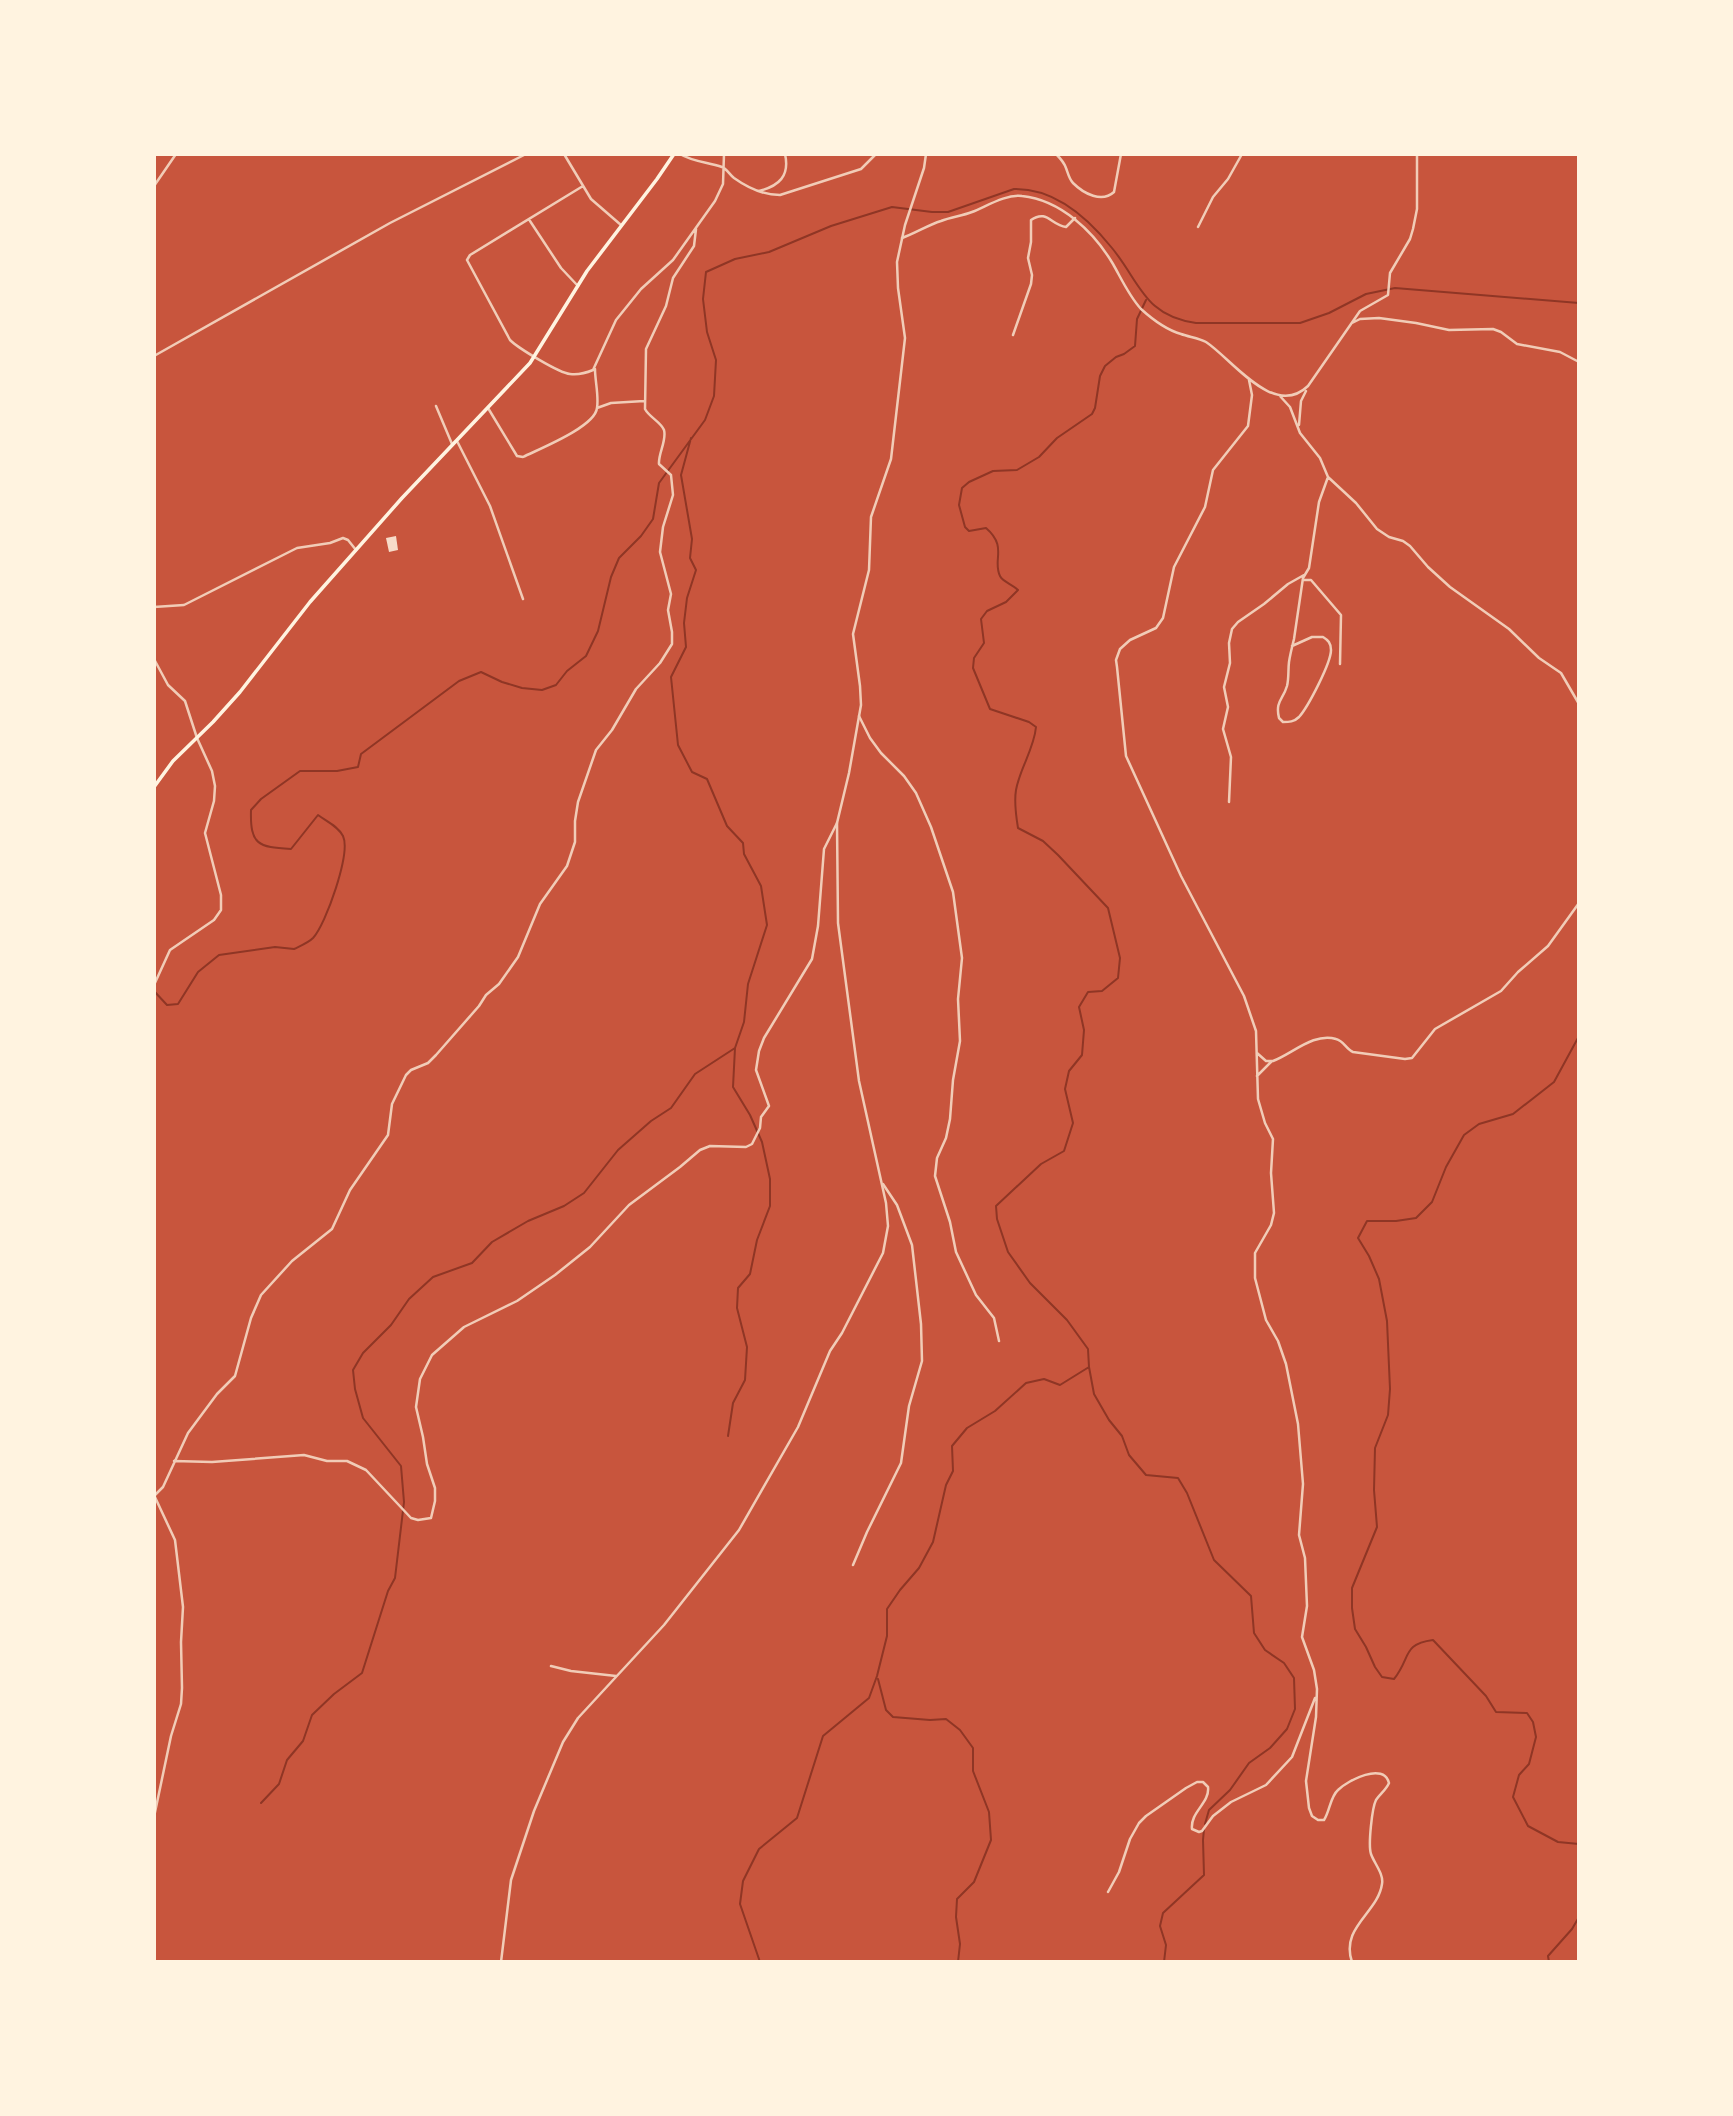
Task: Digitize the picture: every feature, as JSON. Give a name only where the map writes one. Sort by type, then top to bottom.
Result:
[{"type":"main road","points":[[154,787],[173,761],[240,692],[303,611],[356,550],[452,444],[522,373],[578,285],[674,154]]},
{"type":"street","points":[[154,186],[176,154]]},
{"type":"street","points":[[154,356],[390,223],[526,154]]},
{"type":"street","points":[[564,154],[597,205],[621,225]]},
{"type":"street","points":[[680,154],[725,168],[732,177],[763,194],[780,195],[861,170],[876,154]]},
{"type":"street","points":[[488,408],[517,456],[523,457],[593,417],[597,408],[595,368],[620,315],[641,289],[673,260],[720,193],[725,168],[724,154]]},
{"type":"street","points":[[759,191],[774,187],[785,174],[788,168],[785,154]]},
{"type":"street","points":[[174,1461],[212,1462],[304,1455],[327,1461],[348,1461],[366,1470],[411,1518],[431,1518],[435,1494],[416,1406],[420,1379],[432,1355],[464,1327],[517,1301],[555,1275],[590,1247],[629,1205],[700,1150],[710,1146],[746,1147],[755,1141],[761,1117],[769,1106],[756,1074],[759,1051],[764,1038],[812,959],[818,926],[824,849],[837,823],[859,716],[860,686],[853,634],[869,570],[871,517],[888,473],[905,338],[896,269],[905,225],[926,154]]},
{"type":"street","points":[[1056,154],[1073,183],[1100,197],[1114,192],[1121,154]]},
{"type":"street","points":[[1198,227],[1213,197],[1232,174],[1242,154]]},
{"type":"street","points":[[1298,428],[1301,401],[1308,386],[1360,312],[1388,295],[1389,277],[1395,262],[1413,233],[1417,154]]},
{"type":"street","points":[[583,186],[470,255],[467,260],[510,340],[521,349],[568,373],[586,373],[595,368]]},
{"type":"street","points":[[902,238],[941,220],[964,215],[1013,196],[1025,196],[1040,201],[1074,218],[1096,240],[1141,308],[1170,329],[1207,342],[1263,389],[1279,394],[1297,393],[1308,386]]},
{"type":"street","points":[[1013,335],[1031,284],[1028,258],[1031,220],[1043,215],[1063,227],[1069,225],[1074,218]]},
{"type":"street","points":[[530,220],[561,268],[578,285]]},
{"type":"street","points":[[154,1817],[183,1688],[182,1595],[176,1544],[154,1496],[163,1487],[182,1443],[197,1420],[217,1394],[235,1377],[251,1318],[261,1295],[292,1261],[334,1226],[351,1190],[388,1135],[392,1104],[406,1075],[428,1063],[436,1055],[499,984],[518,957],[540,904],[567,866],[575,842],[579,802],[596,750],[612,730],[636,689],[660,663],[672,644],[668,610],[671,594],[660,552],[663,527],[673,498],[671,475],[659,464],[663,428],[647,414],[644,401],[646,349],[667,306],[673,278],[694,246],[696,229]]},
{"type":"street","points":[[1352,323],[1379,318],[1445,330],[1493,329],[1517,344],[1560,352],[1579,362]]},
{"type":"street","points":[[1250,380],[1252,395],[1249,422],[1213,470],[1205,507],[1173,571],[1163,618],[1156,628],[1130,640],[1120,649],[1116,660],[1126,756],[1181,876],[1244,996],[1256,1031],[1259,1105],[1273,1139],[1271,1173],[1274,1213],[1271,1225],[1255,1253],[1255,1278],[1266,1320],[1286,1364],[1296,1416],[1303,1485],[1299,1535],[1305,1558],[1307,1605],[1302,1637],[1314,1670],[1316,1695],[1316,1717],[1306,1781],[1312,1816],[1324,1820],[1336,1791],[1357,1779],[1371,1773],[1383,1774],[1388,1779],[1388,1787],[1373,1806],[1369,1840],[1371,1855],[1381,1875],[1382,1884],[1353,1936],[1350,1946],[1353,1962]]},
{"type":"street","points":[[1279,394],[1290,407],[1298,428],[1320,458],[1328,477],[1356,503],[1380,531],[1410,546],[1427,567],[1450,587],[1509,629],[1539,658],[1561,673],[1579,704]]},
{"type":"street","points":[[597,408],[611,403],[644,401]]},
{"type":"street","points":[[436,406],[452,444]]},
{"type":"street","points":[[457,439],[490,506],[523,599]]},
{"type":"street","points":[[1229,802],[1231,757],[1223,729],[1228,707],[1224,687],[1230,663],[1230,635],[1238,622],[1309,569],[1318,502],[1328,477]]},
{"type":"street","points":[[154,607],[184,605],[301,546],[326,544],[343,538],[356,550]]},
{"type":"street","points":[[1292,646],[1311,637],[1323,636],[1330,644],[1331,653],[1319,683],[1298,718],[1283,722],[1279,718],[1277,705],[1286,689],[1292,646],[1304,575]]},
{"type":"street","points":[[1303,580],[1311,580],[1341,615],[1340,664]]},
{"type":"street","points":[[154,659],[168,685],[185,701],[214,777],[214,801],[205,833],[221,890],[221,910],[214,920],[170,950],[154,985]]},
{"type":"street","points":[[859,716],[881,753],[904,776],[916,793],[941,854],[957,908],[962,958],[958,999],[960,1041],[950,1119],[946,1138],[937,1158],[935,1176],[950,1222],[956,1252],[976,1295],[994,1318],[999,1341]]},
{"type":"street","points":[[501,1962],[509,1887],[534,1811],[570,1730],[664,1625],[739,1530],[798,1427],[830,1351],[883,1253],[887,1226],[883,1184],[859,1081],[838,923],[837,823]]},
{"type":"street","points":[[1257,1076],[1273,1061],[1314,1040],[1329,1038],[1342,1042],[1350,1052],[1412,1058],[1435,1029],[1501,991],[1548,946],[1579,903]]},
{"type":"street","points":[[1256,1051],[1266,1061],[1273,1061]]},
{"type":"street","points":[[853,1565],[901,1463],[909,1406],[922,1361],[921,1324],[912,1245],[897,1205],[883,1184]]},
{"type":"street","points":[[551,1666],[616,1676]]},
{"type":"street","points":[[1108,1892],[1119,1872],[1124,1851],[1134,1829],[1146,1816],[1181,1792],[1197,1782],[1203,1782],[1208,1787],[1208,1796],[1191,1823],[1193,1830],[1199,1832],[1231,1802],[1269,1783],[1295,1752],[1316,1695]]},
{"type":"building","points":[[396,536],[398,550],[389,552],[386,538]]},
{"type":"waterway","points":[[154,991],[167,1005],[178,1004],[198,972],[219,955],[275,947],[294,949],[311,940],[318,930],[330,904],[344,857],[343,836],[318,815],[291,849],[264,845],[255,837],[251,822],[251,810],[261,799],[300,771],[337,771],[358,767],[361,754],[459,681],[481,672],[522,688],[542,690],[556,685],[567,671],[586,656],[598,631],[611,577],[619,558],[641,536],[653,519],[659,483],[705,420],[714,396],[716,360],[707,332],[703,299],[706,272],[735,259],[769,252],[831,226],[892,207],[948,212],[1014,189],[1043,194],[1069,207],[1103,237],[1154,305],[1165,313],[1196,323],[1300,323],[1329,313],[1366,294],[1395,288],[1579,303]]},
{"type":"waterway","points":[[1146,300],[1137,319],[1135,346],[1105,366],[1100,376],[1092,414],[1057,438],[1039,457],[1017,470],[993,471],[969,482],[962,488],[959,505],[965,527],[969,531],[986,528],[993,535],[998,547],[1000,576],[1018,590],[1006,602],[987,611],[981,619],[984,643],[974,658],[973,668],[990,709],[1029,722],[1036,727],[1016,790],[1018,828],[1043,841],[1108,908],[1120,958],[1118,978],[1102,991],[1088,992],[1079,1007],[1084,1030],[1082,1055],[1069,1071],[1065,1089],[1073,1123],[1064,1151],[1041,1164],[996,1206],[997,1219],[1008,1252],[1030,1283],[1067,1320],[1088,1349],[1094,1394],[1122,1436],[1129,1455],[1146,1475],[1178,1478],[1187,1493],[1214,1560],[1251,1596],[1254,1633],[1265,1650],[1284,1663],[1294,1678],[1295,1709],[1287,1729],[1270,1748],[1249,1763],[1230,1790],[1209,1810],[1205,1824]]},
{"type":"waterway","points":[[261,1803],[279,1784],[287,1760],[303,1741],[312,1715],[362,1673],[388,1591],[395,1578],[404,1502],[401,1466],[363,1418],[353,1370],[363,1353],[391,1325],[409,1299],[433,1277],[472,1263],[492,1242],[584,1193],[618,1150],[651,1121],[671,1108],[695,1074],[735,1048],[744,1022],[748,984],[767,925],[761,886],[744,854],[743,843],[727,826],[707,779],[692,772],[678,745],[671,677],[686,647],[684,623],[687,598],[696,570],[690,558],[692,539],[681,475],[691,438]]},
{"type":"waterway","points":[[1579,1036],[1554,1082],[1513,1114],[1479,1124],[1464,1135],[1446,1167],[1432,1202],[1416,1218],[1367,1221],[1358,1238],[1379,1279],[1387,1321],[1390,1389],[1388,1415],[1375,1448],[1377,1527],[1352,1588],[1355,1629],[1382,1677],[1394,1679],[1408,1653],[1416,1645],[1433,1640],[1486,1696],[1496,1712],[1527,1713],[1533,1722],[1536,1737],[1529,1764],[1519,1775],[1513,1797],[1528,1826],[1558,1842],[1579,1844]]},
{"type":"waterway","points":[[728,1436],[733,1403],[745,1380],[747,1347],[737,1308],[738,1288],[750,1274],[757,1240],[770,1206],[770,1179],[762,1142],[733,1087],[735,1048]]},
{"type":"waterway","points":[[760,1962],[740,1904],[743,1881],[759,1849],[797,1818],[823,1736],[869,1698],[887,1636],[887,1609],[919,1568],[933,1542],[946,1485],[953,1471],[952,1446],[967,1428],[995,1411],[1026,1383],[1044,1379],[1060,1385],[1089,1367]]},
{"type":"waterway","points":[[878,1679],[886,1710],[893,1717],[946,1719],[960,1730],[973,1748],[973,1771],[989,1812],[991,1840],[974,1882],[957,1899],[956,1917],[960,1944],[958,1962]]},
{"type":"waterway","points":[[1164,1962],[1166,1945],[1160,1926],[1163,1913],[1204,1875],[1204,1829]]},
{"type":"waterway","points":[[1549,1962],[1548,1956],[1579,1917]]}]
